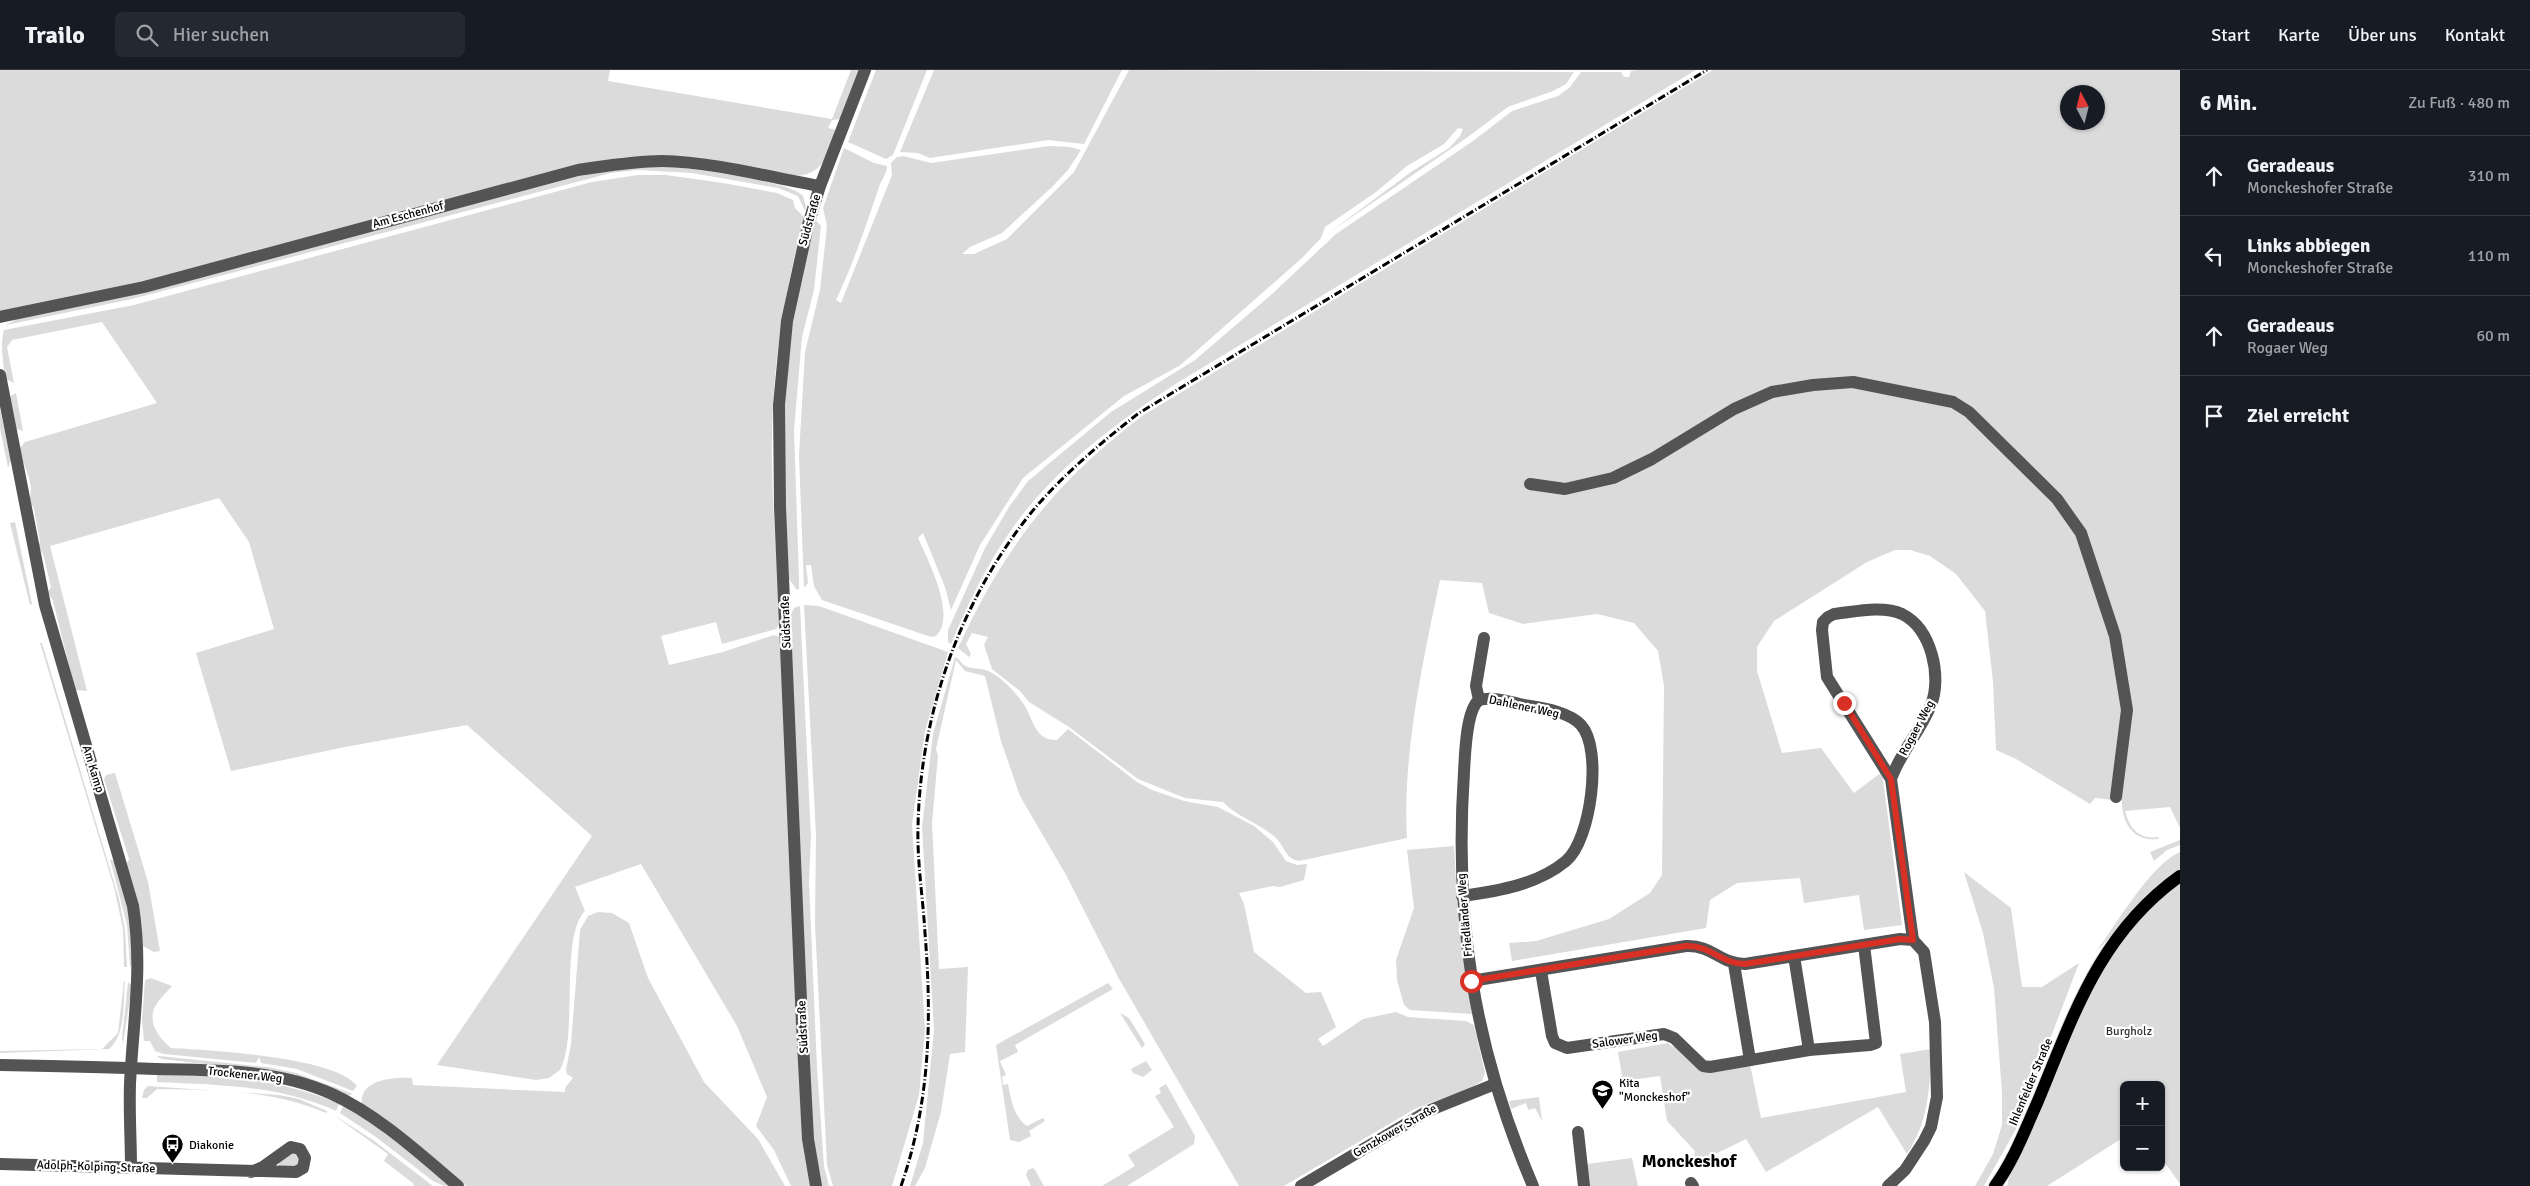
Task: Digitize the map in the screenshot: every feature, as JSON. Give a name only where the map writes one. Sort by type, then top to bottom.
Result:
[{"type":"main road","name":"Ihlenfelder Straße","points":[[1995,1186],[2007,1168],[2025,1131],[2086,985],[2106,952],[2129,922],[2151,899],[2180,876]]},
{"type":"street","name":"Südstraße","points":[[816,1186],[808,1139],[779,453],[780,395],[787,321],[799,258],[820,186],[866,70]]},
{"type":"street","name":"Am Eschenhof","points":[[0,317],[144,286],[578,170],[663,161],[695,164],[820,186]]},
{"type":"street","name":"Am Kamp","points":[[0,375],[47,612],[133,906],[139,968],[129,1122],[131,1168]]},
{"type":"street","points":[[1530,484],[1565,489],[1613,478],[1652,459],[1734,409],[1772,392],[1813,385],[1853,382],[1954,402],[1969,412],[2057,499],[2081,533],[2115,636],[2127,710],[2116,797]]},
{"type":"street","name":"Rogaer Weg","points":[[1875,610],[1902,614],[1918,630],[1933,656],[1936,679],[1931,705],[1895,766],[1891,779],[1827,677],[1822,630],[1823,622],[1834,614],[1875,610]]},
{"type":"street","name":"Friedländer Weg","points":[[1484,638],[1476,686],[1479,700],[1471,709],[1464,762],[1460,832],[1462,896],[1471,981],[1494,1084],[1514,1143],[1533,1186]]},
{"type":"street","name":"Dahlener Weg","points":[[1462,896],[1498,890],[1535,880],[1568,860],[1576,849],[1587,824],[1592,785],[1588,738],[1579,723],[1546,710],[1490,698],[1479,700]]},
{"type":"street","points":[[1888,1186],[1904,1170],[1924,1141],[1931,1126],[1937,1096],[1935,1022],[1924,952],[1913,940],[1891,779]]},
{"type":"street","points":[[1471,981],[1698,945],[1734,964],[1900,939],[1913,940]]},
{"type":"street","name":"Salower Weg","points":[[1541,971],[1552,1036],[1561,1047],[1567,1048],[1664,1034],[1674,1038],[1706,1067],[1809,1050],[1876,1043],[1864,945]]},
{"type":"street","points":[[1794,956],[1809,1050]]},
{"type":"street","points":[[1734,964],[1750,1060]]},
{"type":"street","name":"Trockener Weg","points":[[0,1065],[132,1068],[271,1076],[318,1088],[346,1101],[384,1127],[458,1186]]},
{"type":"street","name":"Genzkower Straße","points":[[1301,1186],[1428,1111],[1494,1084]]},
{"type":"street","points":[[1578,1132],[1584,1186]]},
{"type":"street","name":"Adolph-Kolping-Straße","points":[[0,1164],[251,1172]]},
{"type":"green space","points":[[0,70],[610,70],[608,81],[832,119],[851,70],[860,70],[840,119],[832,120],[828,128],[836,130],[824,161],[819,167],[806,174],[796,176],[663,156],[624,157],[577,165],[143,282],[0,312]]},
{"type":"green space","points":[[876,70],[927,70],[893,155],[886,159],[848,142]]},
{"type":"green space","points":[[934,70],[1122,70],[1084,144],[1048,140],[930,158],[918,153],[900,152]]},
{"type":"green space","points":[[1129,70],[1574,72],[1566,84],[1553,91],[1508,107],[1330,232],[1411,172],[1449,148],[1460,136],[1463,129],[1458,128],[1444,144],[1407,166],[1376,192],[1325,227],[1321,238],[1303,257],[1179,366],[1124,396],[1023,478],[980,545],[951,610],[945,587],[923,533],[918,538],[934,573],[942,602],[942,627],[936,636],[931,637],[822,600],[814,586],[811,565],[806,565],[808,583],[804,588],[799,455],[805,352],[820,290],[827,226],[823,208],[844,148],[874,163],[887,166],[854,259],[836,300],[841,303],[892,175],[891,163],[897,157],[903,156],[931,163],[1049,146],[1070,147],[1081,150],[1068,170],[1052,187],[1002,233],[970,247],[962,254],[974,254],[1007,239],[1074,172]]},
{"type":"green space","points":[[1696,70],[1182,380],[1102,436],[1049,485],[1019,519],[986,570],[951,644],[948,642],[948,630],[985,548],[1009,507],[1028,481],[1111,412],[1195,360],[1272,294],[1336,234],[1473,141],[1512,111],[1558,96],[1570,87],[1581,72],[1621,72],[1624,77],[1629,77],[1631,71]]},
{"type":"green space","points":[[1713,70],[2180,70],[2180,828],[2170,807],[2125,811],[2136,832],[2146,837],[2159,837],[2158,839],[2142,838],[2131,830],[2127,824],[2122,801],[2095,798],[2090,804],[2016,759],[1996,750],[1993,682],[1985,611],[1956,574],[1930,556],[1910,550],[1895,550],[1867,562],[1774,621],[1757,647],[1757,671],[1782,753],[1821,748],[1854,793],[1882,772],[1902,925],[1864,930],[1859,895],[1804,903],[1800,878],[1737,883],[1710,900],[1706,928],[1512,961],[1509,943],[1536,941],[1609,919],[1650,893],[1662,875],[1664,686],[1658,651],[1634,623],[1597,614],[1523,624],[1489,613],[1482,583],[1440,580],[1415,708],[1408,774],[1407,838],[1299,861],[1294,860],[1275,837],[1235,812],[1223,802],[1185,798],[1138,779],[1069,727],[1029,702],[1020,691],[992,669],[984,645],[988,637],[972,633],[966,644],[971,654],[969,657],[958,648],[994,579],[1013,548],[1057,492],[1111,441],[1142,416]]},
{"type":"green space","points":[[666,166],[738,176],[779,185],[794,190],[803,196],[806,207],[805,211],[798,196],[778,188],[692,173],[638,170],[611,173],[132,299],[6,325],[19,318],[294,252],[594,172],[618,168]]},
{"type":"green space","points":[[638,175],[666,175],[777,193],[793,200],[795,208],[804,217],[784,311],[773,407],[773,488],[780,623],[776,629],[722,644],[716,622],[661,636],[669,665],[723,652],[774,635],[780,637],[803,1138],[810,1186],[791,1186],[774,1150],[756,1126],[767,1097],[737,1026],[641,864],[575,887],[585,911],[577,924],[573,942],[568,1034],[560,1070],[549,1078],[536,1080],[437,1065],[592,836],[467,725],[345,747],[231,771],[196,653],[274,629],[249,542],[219,498],[50,546],[87,691],[75,690],[53,601],[48,592],[51,587],[43,554],[38,546],[40,542],[34,509],[29,500],[31,494],[30,481],[19,449],[25,442],[157,403],[102,322],[12,340],[7,347],[14,383],[6,379],[2,348],[4,330],[134,305],[592,182]]},
{"type":"green space","points":[[815,219],[821,226],[814,290],[802,337],[794,430],[799,578],[799,589],[797,590],[789,579],[785,506],[785,406],[792,322]]},
{"type":"green space","points":[[16,393],[23,431],[15,428],[9,397]]},
{"type":"green space","points":[[0,409],[11,460],[8,468],[0,428]]},
{"type":"green space","points":[[15,522],[32,604],[30,605],[10,523]]},
{"type":"green space","points":[[804,605],[819,606],[948,652],[925,731],[912,825],[925,1029],[919,1095],[892,1186],[833,1186],[827,1165],[815,924],[816,835]]},
{"type":"green space","points":[[800,606],[811,837],[809,881],[817,1068],[824,1166],[829,1186],[821,1186],[812,1139],[790,616],[794,608]]},
{"type":"green space","points":[[40,643],[42,643],[119,899],[125,930],[127,967],[124,967],[123,929],[114,887]]},
{"type":"green space","points":[[955,657],[966,666],[986,670],[1002,680],[1023,703],[1035,727],[1043,737],[1057,740],[1068,729],[1137,782],[1152,790],[1184,801],[1218,807],[1254,826],[1273,842],[1286,861],[1297,865],[1307,864],[1304,880],[1280,887],[1273,886],[1239,893],[1244,904],[1254,952],[1306,993],[1321,992],[1336,1027],[1318,1039],[1323,1046],[1363,1019],[1396,1012],[1408,1017],[1466,1021],[1474,1025],[1485,1073],[1482,1081],[1466,1090],[1413,1110],[1284,1186],[1239,1186],[1118,977],[1066,875],[1020,796],[1001,741],[985,676],[965,671],[956,660],[936,749],[938,756],[932,823],[939,969],[968,967],[965,1052],[950,1054],[941,1112],[925,1168],[915,1186],[910,1186],[923,1143],[934,1030],[922,827],[933,734]]},
{"type":"green space","points":[[115,773],[148,882],[160,951],[154,952],[143,946],[138,905],[126,865],[129,859],[104,779],[106,775]]},
{"type":"green space","points":[[2180,840],[2180,845],[2167,850],[2154,861],[2150,852]]},
{"type":"green space","points":[[1454,846],[1458,916],[1472,1014],[1410,1010],[1404,1005],[1397,980],[1396,960],[1414,908],[1407,850]]},
{"type":"green space","points":[[2180,852],[2180,869],[2148,896],[2096,952],[2146,882],[2157,869]]},
{"type":"green space","points":[[110,859],[116,862],[128,906],[134,962],[130,967],[127,925]]},
{"type":"green space","points":[[1964,872],[2011,908],[2022,987],[2042,987],[2079,963],[2016,1129],[1984,1186],[1975,1186],[1993,1154],[2002,1125],[2002,1093],[1994,988],[1983,933]]},
{"type":"green space","name":"Burgholz","points":[[2180,882],[2180,1184],[2165,1163],[2165,1081],[2120,1081],[2120,1140],[2047,1186],[2007,1186],[2010,1173],[2092,987],[2111,953],[2154,902]]},
{"type":"green space","points":[[598,912],[612,913],[629,923],[648,978],[704,1082],[758,1139],[785,1186],[466,1186],[362,1105],[362,1096],[372,1085],[379,1081],[396,1078],[412,1078],[413,1085],[565,1092],[565,1088],[573,1078],[567,1074],[566,1070],[571,1044],[580,930],[588,916]]},
{"type":"green space","points":[[151,978],[172,986],[157,1003],[153,1015],[154,1026],[163,1041],[171,1048],[241,1053],[299,1062],[325,1068],[345,1076],[357,1086],[353,1091],[297,1069],[261,1063],[259,1057],[256,1063],[164,1054],[155,1051],[150,1041],[144,1041],[142,1020],[145,980]]},
{"type":"green space","points":[[124,981],[124,1008],[121,1027],[114,1043],[109,1049],[0,1053],[0,1051],[102,1049],[118,1033]]},
{"type":"green space","points":[[128,982],[132,986],[123,1044],[122,1038]]},
{"type":"green space","points":[[1108,983],[1113,989],[1015,1045],[1018,1052],[1000,1061],[1006,1075],[1002,1077],[1003,1085],[1008,1084],[1010,1096],[1019,1118],[1027,1126],[1043,1118],[1045,1121],[1029,1131],[1031,1136],[1019,1142],[1010,1140],[996,1045]]},
{"type":"green space","points":[[1120,1013],[1129,1018],[1145,1044],[1142,1048]]},
{"type":"green space","points":[[1668,1043],[1673,1047],[1676,1044],[1701,1068],[1750,1064],[1761,1118],[1906,1092],[1900,1054],[1931,1049],[1929,1090],[1920,1129],[1907,1154],[1878,1107],[1766,1172],[1746,1139],[1693,1165],[1695,1151],[1667,1121],[1660,1076],[1623,1081],[1618,1052]]},
{"type":"green space","points":[[157,1057],[267,1067],[296,1073],[353,1094],[347,1096],[230,1067],[162,1059]]},
{"type":"green space","points":[[1146,1061],[1152,1070],[1143,1077],[1133,1073],[1131,1069]]},
{"type":"green space","points":[[157,1075],[252,1080],[318,1095],[339,1104],[336,1111],[314,1102],[270,1091],[157,1082]]},
{"type":"green space","points":[[1166,1084],[1195,1136],[1194,1144],[1127,1186],[1102,1186],[1135,1166],[1128,1155],[1174,1127],[1155,1096],[1161,1093],[1159,1088]]},
{"type":"green space","points":[[148,1086],[218,1091],[157,1089],[147,1098],[142,1098],[144,1090]]},
{"type":"green space","points":[[227,1091],[279,1095],[299,1099],[327,1111],[326,1113],[286,1100]]},
{"type":"green space","points":[[1539,1097],[1542,1121],[1535,1108],[1528,1110],[1526,1103],[1511,1109],[1509,1101]]},
{"type":"green space","points":[[343,1106],[382,1130],[451,1186],[444,1186],[433,1181],[376,1137],[340,1113]]},
{"type":"green space","points":[[332,1114],[373,1140],[433,1186],[413,1186],[414,1184],[384,1161],[388,1154]]},
{"type":"green space","points":[[294,1152],[300,1161],[296,1167],[279,1166],[279,1162]]},
{"type":"green space","points":[[1632,1158],[1638,1186],[1588,1186],[1587,1164]]},
{"type":"green space","points":[[1033,1168],[1044,1186],[1031,1186],[1026,1175],[1028,1170]]},
{"type":"railway","points":[[901,1186],[918,1124],[923,1092],[928,1029],[927,965],[918,840],[921,784],[927,741],[950,657],[966,617],[986,579],[1009,542],[1035,508],[1059,482],[1098,446],[1139,413],[1707,70]]},
{"type":"place","name":"Kita \"Monckeshof\"","points":[[1603,1109]]},
{"type":"place","name":"Diakonie","points":[[173,1164]]},
{"type":"district","name":"Monckeshof","points":[[1689,1161]]},
{"type":"route","points":[[1471,981],[1686,946],[1698,945],[1728,962],[1745,964],[1900,939],[1913,940],[1891,779],[1844,703]]}]
